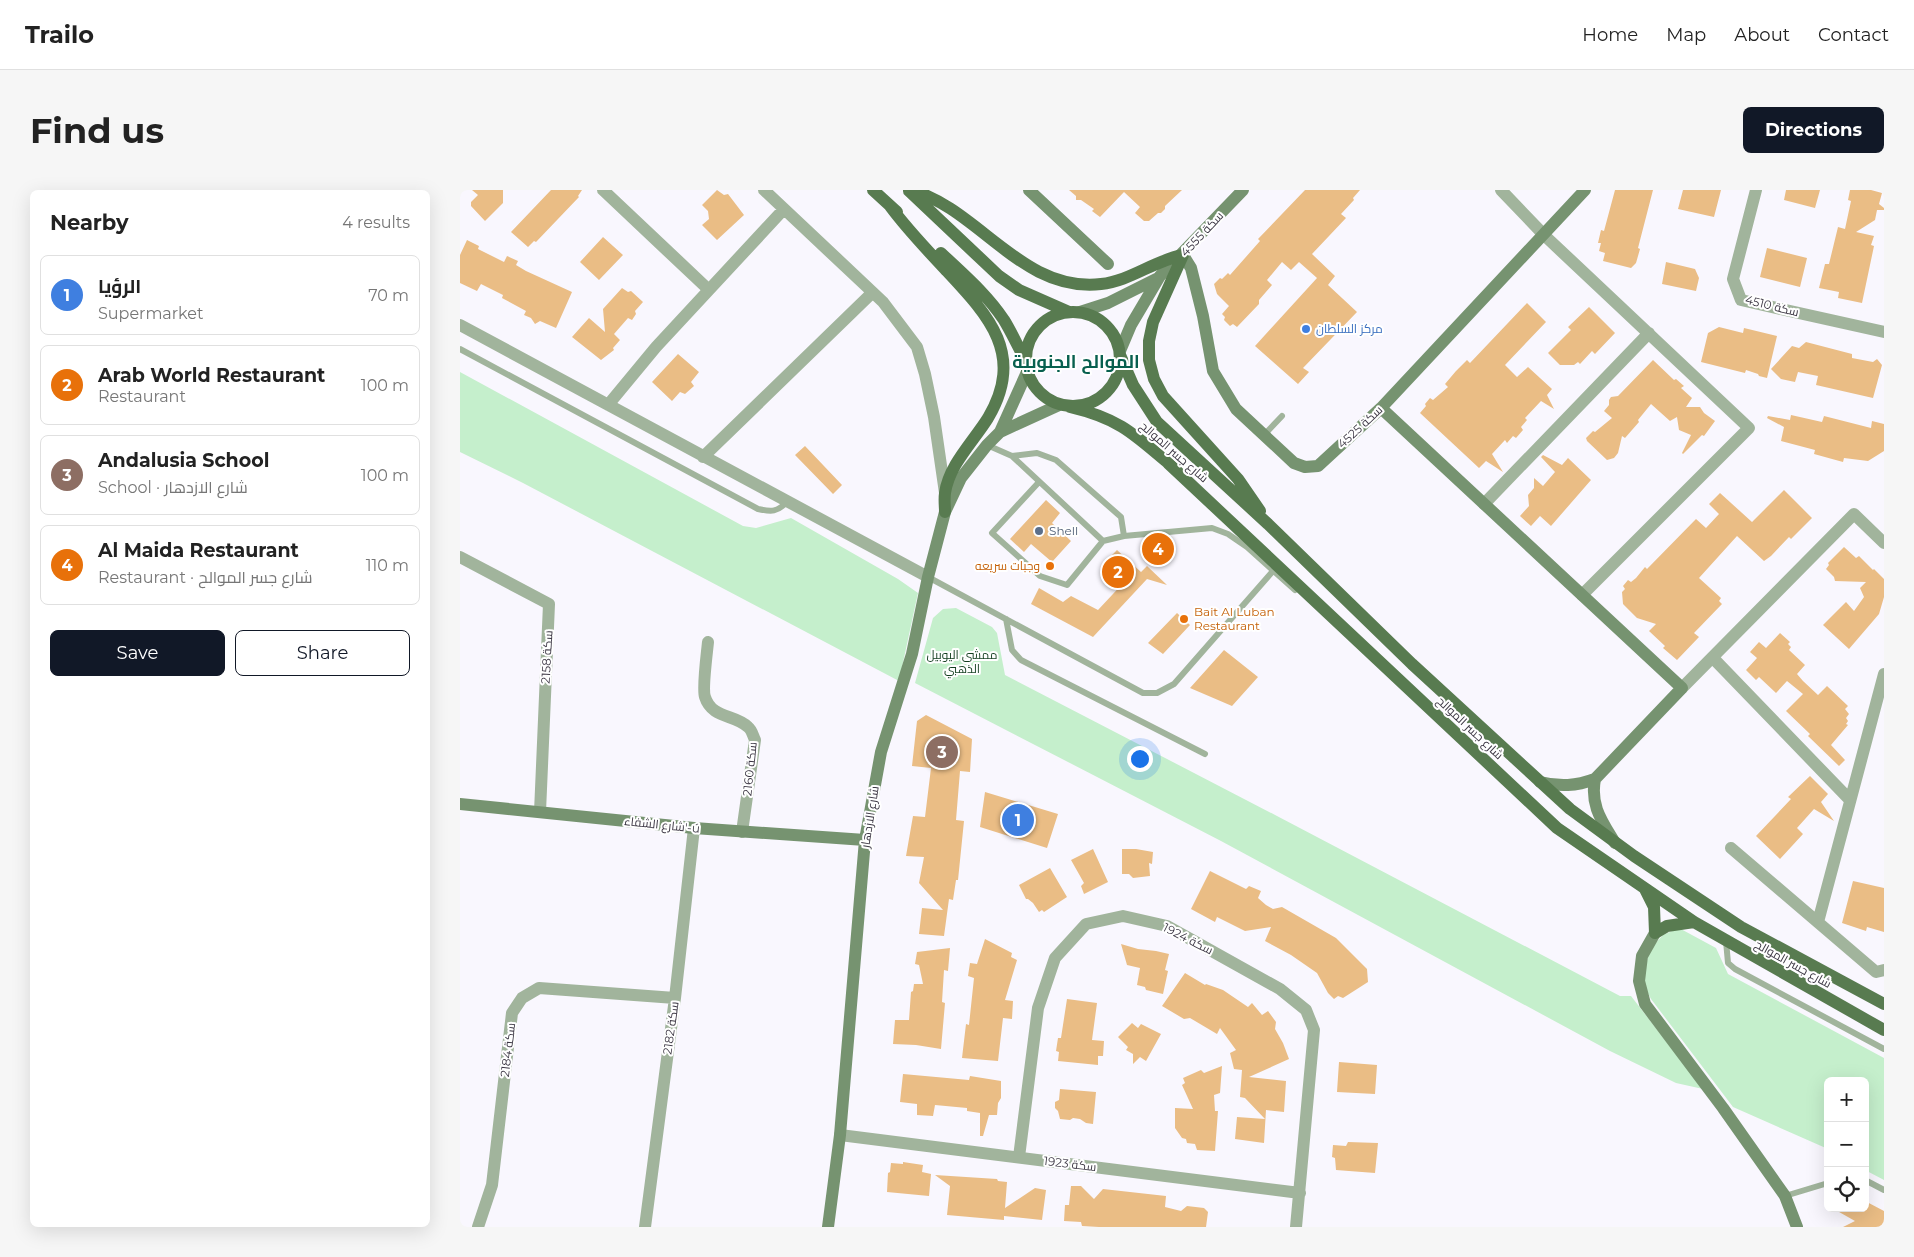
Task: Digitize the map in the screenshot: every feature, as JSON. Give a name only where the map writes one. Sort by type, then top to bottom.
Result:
[{"type":"main road","points":[[873,190],[978,288],[1004,320],[1027,366],[1034,386],[1045,398],[1065,406],[1084,405],[1096,401],[1107,392],[1115,382],[1120,369],[1120,353],[1115,337],[1106,325],[1094,316],[1074,312],[1019,290],[999,276],[909,190]]},
{"type":"main road","points":[[909,190],[924,194],[941,202],[1031,268],[1068,282],[1092,284],[1116,281],[1156,263],[1182,255]]},
{"type":"main road","points":[[890,206],[912,234],[982,310],[998,338],[1003,359],[1003,380],[998,400],[988,419],[951,474],[945,493],[945,512]]},
{"type":"main road","points":[[1182,255],[1153,322],[1149,341],[1149,360],[1154,379],[1163,396],[1238,479],[1268,524]]},
{"type":"main road","points":[[1027,366],[1028,347],[1033,334],[1043,323],[1055,316],[1074,312]]},
{"type":"main road","name":"شارع جسر الموالح","points":[[1120,353],[1132,385],[1157,422],[1268,524],[1412,664],[1570,809],[1616,844],[1741,927],[1884,1004]]},
{"type":"main road","name":"شارع جسر الموالح","points":[[1065,406],[1107,417],[1133,433],[1168,463],[1557,828],[1726,942],[1884,1030]]},
{"type":"main road","points":[[1645,889],[1654,907],[1655,933],[1667,926],[1694,922]]},
{"type":"street","points":[[603,190],[709,290]]},
{"type":"street","points":[[764,190],[882,302],[917,346],[934,417],[945,493]]},
{"type":"street","points":[[1029,190],[1108,264]]},
{"type":"street","name":"سكة 4555","points":[[1120,353],[1145,300],[1160,276],[1243,190]]},
{"type":"street","points":[[1501,190],[1544,235],[1749,428],[1582,595]]},
{"type":"street","name":"سكة 4525","points":[[1182,255],[1190,268],[1203,316],[1213,371],[1236,408],[1294,463],[1305,468],[1318,466],[1381,408],[1585,190]]},
{"type":"street","name":"سكة 4510","points":[[1756,190],[1733,279],[1741,300],[1884,332]]},
{"type":"street","points":[[608,405],[656,347],[784,209]]},
{"type":"street","name":"سكة 4555","points":[[1074,312],[1108,303],[1160,276]]},
{"type":"street","points":[[702,456],[872,293]]},
{"type":"street","points":[[460,325],[928,577]]},
{"type":"street","points":[[1484,504],[1649,334]]},
{"type":"street","name":"شارع الازدهار","points":[[1000,432],[1027,366]]},
{"type":"street","name":"شارع الازدهار","points":[[828,1227],[840,1135],[865,840],[881,752],[912,654],[928,577],[945,512],[961,478],[987,444],[1000,432],[1065,406]]},
{"type":"street","points":[[1381,408],[1682,688]]},
{"type":"street","points":[[1540,782],[1554,786],[1568,786],[1594,779],[1854,514],[1884,543]]},
{"type":"street","name":"سكة 2158","points":[[460,557],[549,604],[540,812]]},
{"type":"street","name":"سكة 2160","points":[[708,642],[704,696],[711,707],[723,716],[742,722],[750,728],[755,740],[742,832]]},
{"type":"street","points":[[1713,658],[1850,800]]},
{"type":"street","points":[[1818,922],[1884,674]]},
{"type":"street","points":[[1594,779],[1592,792],[1595,807],[1616,844]]},
{"type":"street","name":"شارع الشفاء'-ú","points":[[460,804],[694,828],[865,840]]},
{"type":"street","name":"سكة 2182","points":[[645,1227],[675,998],[694,828]]},
{"type":"street","points":[[1730,848],[1876,972],[1884,970]]},
{"type":"street","name":"سكة 1924","points":[[1019,1157],[1038,1008],[1055,958],[1086,924],[1123,916],[1167,926],[1280,989],[1306,1010],[1314,1030],[1296,1227]]},
{"type":"street","points":[[1655,933],[1642,956],[1639,981],[1645,1004],[1723,1108],[1785,1196],[1797,1227]]},
{"type":"street","name":"سكة 2184","points":[[478,1227],[492,1185],[512,1013],[522,998],[539,988],[675,998]]},
{"type":"street","name":"سكة 1923","points":[[840,1135],[1300,1193]]},
{"type":"lane","points":[[460,349],[758,509],[771,512],[779,510],[787,502]]},
{"type":"lane","points":[[1264,435],[1282,416]]},
{"type":"lane","points":[[987,444],[1012,456],[1103,541]]},
{"type":"lane","points":[[1012,456],[1037,453],[1056,460],[1121,517],[1124,536]]},
{"type":"lane","points":[[1039,482],[992,533],[1040,576],[1067,585],[1103,541],[1124,536],[1212,528],[1228,534],[1247,547],[1297,592],[1316,602]]},
{"type":"lane","points":[[928,577],[1143,693],[1157,693],[1174,684],[1272,571]]},
{"type":"lane","points":[[1006,619],[1012,650],[1020,660],[1205,754]]},
{"type":"lane","points":[[1726,942],[1728,963],[1735,969],[1884,1049]]},
{"type":"lane","points":[[1869,1182],[1884,1190]]},
{"type":"lane","points":[[1785,1196],[1824,1184]]},
{"type":"green space","name":"ممشى اليوبيل الذهبي","points":[[460,372],[743,526],[756,528],[791,518],[898,579],[918,593],[899,681],[523,483],[460,452]]},
{"type":"green space","name":"ممشى اليوبيل الذهبي","points":[[956,608],[992,627],[997,633],[1005,675],[1620,996],[1631,996],[1703,1089],[1676,1083],[1610,1051],[1221,841],[915,683],[933,618],[943,609]]},
{"type":"green space","points":[[1679,928],[1716,948],[1728,974],[1884,1058],[1884,1180],[1869,1172],[1869,1077],[1824,1077],[1824,1147],[1733,1107],[1651,999],[1643,984],[1649,950],[1663,935]]},
{"type":"building","points":[[472,190],[503,190],[503,203],[485,221],[471,206],[471,202],[478,195]]},
{"type":"building","points":[[551,190],[582,190],[579,197],[536,242],[534,241],[528,247],[511,232]]},
{"type":"building","points":[[717,190],[724,195],[728,194],[744,215],[717,240],[702,225],[709,219],[708,211],[702,205]]},
{"type":"building","points":[[1069,190],[1182,190],[1165,206],[1161,213],[1158,213],[1149,221],[1144,221],[1135,213],[1140,207],[1124,192],[1100,217],[1092,211],[1094,209],[1081,200],[1076,200],[1076,196]]},
{"type":"building","points":[[1305,190],[1360,190],[1353,198],[1354,200],[1341,214],[1346,218],[1312,254],[1335,276],[1328,285],[1357,312],[1303,368],[1309,372],[1298,384],[1255,346],[1317,278],[1299,262],[1291,270],[1282,262],[1267,280],[1272,285],[1259,300],[1259,304],[1237,327],[1233,324],[1230,326],[1224,320],[1225,317],[1222,314],[1229,306],[1217,294],[1214,284],[1228,273],[1230,275],[1260,241],[1258,239]]},
{"type":"building","points":[[1615,190],[1653,190],[1638,248],[1640,249],[1636,263],[1631,268],[1603,261],[1605,253],[1599,251],[1601,243],[1598,243],[1601,230],[1604,231]]},
{"type":"building","points":[[1683,190],[1721,190],[1714,217],[1678,209]]},
{"type":"building","points":[[1786,190],[1820,190],[1815,208],[1784,200]]},
{"type":"building","points":[[1850,190],[1871,190],[1882,193],[1879,204],[1884,208],[1884,210],[1877,210],[1875,220],[1856,232],[1874,236],[1871,245],[1874,246],[1862,303],[1838,298],[1839,292],[1819,288],[1825,264],[1829,264],[1838,227],[1845,229],[1851,201],[1848,200]]},
{"type":"building","points":[[603,237],[623,255],[599,280],[580,262]]},
{"type":"building","points":[[467,240],[479,246],[478,249],[504,262],[507,256],[518,261],[516,265],[526,271],[572,292],[556,328],[540,321],[535,324],[531,318],[524,315],[526,311],[502,298],[503,295],[481,284],[477,291],[460,283],[460,255]]},
{"type":"building","points":[[1767,248],[1807,258],[1800,287],[1760,277]]},
{"type":"building","points":[[1666,262],[1695,269],[1699,278],[1696,291],[1662,284]]},
{"type":"building","points":[[622,288],[628,292],[631,291],[643,302],[635,311],[636,314],[632,320],[628,318],[614,334],[620,340],[613,348],[614,350],[601,360],[572,337],[589,318],[605,332],[603,309]]},
{"type":"building","points":[[1527,303],[1546,322],[1505,365],[1517,377],[1528,367],[1552,389],[1547,395],[1554,409],[1541,401],[1525,418],[1527,420],[1521,427],[1523,430],[1516,438],[1513,436],[1507,443],[1505,440],[1492,454],[1503,472],[1486,461],[1479,468],[1420,413],[1430,398],[1433,400],[1448,387],[1445,384],[1456,371],[1467,360],[1470,363]]},
{"type":"building","points":[[1589,307],[1615,333],[1595,354],[1592,351],[1580,364],[1578,362],[1574,365],[1560,365],[1548,353],[1571,330],[1568,327]]},
{"type":"building","points":[[1719,327],[1743,333],[1744,328],[1777,336],[1767,378],[1746,370],[1745,373],[1701,362],[1708,333]]},
{"type":"building","points":[[1806,342],[1852,354],[1852,358],[1873,362],[1877,359],[1882,365],[1873,398],[1816,385],[1818,376],[1798,372],[1795,382],[1781,379],[1771,369],[1792,346],[1799,348]]},
{"type":"building","points":[[678,354],[699,372],[691,382],[694,386],[685,394],[680,392],[672,401],[652,382]]},
{"type":"building","points":[[1653,360],[1674,380],[1676,379],[1684,386],[1681,388],[1692,398],[1686,407],[1700,407],[1704,413],[1715,421],[1704,436],[1702,435],[1683,454],[1691,435],[1679,430],[1677,417],[1670,421],[1651,404],[1625,438],[1622,436],[1618,453],[1614,458],[1607,460],[1586,438],[1612,418],[1604,411],[1609,405],[1611,397],[1618,396]]},
{"type":"building","points":[[1791,415],[1822,422],[1824,416],[1871,428],[1872,421],[1884,424],[1884,451],[1868,461],[1844,458],[1843,462],[1814,454],[1815,450],[1781,441],[1784,427],[1767,418],[1768,416],[1790,420]]},
{"type":"building","points":[[805,446],[842,485],[833,494],[795,455]]},
{"type":"building","points":[[1543,455],[1562,465],[1568,458],[1591,480],[1551,526],[1540,516],[1531,526],[1520,516],[1529,506],[1528,495],[1534,488],[1534,478],[1543,486],[1555,472],[1541,457]]},
{"type":"building","points":[[1784,490],[1812,518],[1791,539],[1789,537],[1764,561],[1737,536],[1699,578],[1721,598],[1719,601],[1722,604],[1694,633],[1699,637],[1677,660],[1663,648],[1665,646],[1649,631],[1656,624],[1637,618],[1623,604],[1622,592],[1625,589],[1623,586],[1628,580],[1631,582],[1636,578],[1645,567],[1647,569],[1696,519],[1706,528],[1719,514],[1709,504],[1720,493],[1752,522]]},
{"type":"building","name":"Shell","points":[[1046,500],[1060,513],[1052,523],[1071,541],[1052,562],[1031,544],[1024,552],[1010,539]]},
{"type":"building","points":[[1844,547],[1856,558],[1859,556],[1884,579],[1884,597],[1879,614],[1849,649],[1823,625],[1846,602],[1854,611],[1864,597],[1860,588],[1866,582],[1835,581],[1834,577],[1826,569],[1829,565],[1828,563]]},
{"type":"building","points":[[1117,550],[1141,572],[1147,566],[1167,585],[1147,579],[1093,637],[1031,604],[1039,588],[1063,602],[1071,596],[1098,610],[1127,579],[1107,560]]},
{"type":"building","points":[[1177,613],[1190,625],[1163,654],[1148,643]]},
{"type":"building","points":[[1780,633],[1790,642],[1788,644],[1791,647],[1789,650],[1805,665],[1797,674],[1803,681],[1818,695],[1827,686],[1848,706],[1845,709],[1849,714],[1846,718],[1848,721],[1846,724],[1848,725],[1831,745],[1845,760],[1839,766],[1808,736],[1810,734],[1786,711],[1803,694],[1787,681],[1776,693],[1759,677],[1756,680],[1746,670],[1757,658],[1750,652],[1759,642],[1766,648]]},
{"type":"building","points":[[1224,650],[1258,677],[1232,706],[1190,688]]},
{"type":"building","points":[[926,715],[972,739],[970,772],[960,771],[956,820],[964,821],[958,880],[956,880],[953,900],[949,899],[944,936],[919,934],[922,908],[943,910],[919,883],[924,857],[906,856],[913,816],[925,817],[931,768],[912,766],[917,721]]},
{"type":"building","points":[[1810,776],[1828,794],[1821,802],[1834,821],[1814,809],[1797,828],[1803,834],[1780,859],[1756,836],[1791,799],[1788,797]]},
{"type":"building","points":[[985,792],[1058,814],[1047,848],[980,827]]},
{"type":"building","points":[[1093,849],[1108,882],[1084,894],[1081,886],[1084,883],[1071,860]]},
{"type":"building","points":[[1122,849],[1153,852],[1152,864],[1149,863],[1150,876],[1133,878],[1129,874],[1122,874]]},
{"type":"building","points":[[1050,868],[1067,897],[1044,912],[1042,910],[1039,912],[1033,903],[1026,899],[1019,885]]},
{"type":"building","points":[[1210,871],[1246,889],[1249,886],[1261,891],[1258,898],[1266,905],[1273,909],[1282,907],[1336,938],[1367,969],[1368,982],[1343,998],[1338,996],[1334,999],[1328,993],[1317,973],[1291,955],[1265,941],[1271,927],[1245,931],[1217,917],[1215,922],[1191,909]]},
{"type":"building","points":[[1853,881],[1884,888],[1884,932],[1867,927],[1866,931],[1842,923]]},
{"type":"building","points":[[985,939],[1012,953],[1011,957],[1017,960],[1005,1000],[1013,1001],[1012,1019],[1003,1018],[998,1061],[962,1058],[966,1024],[969,1025],[974,978],[968,976],[970,963],[977,964]]},
{"type":"building","points":[[1121,944],[1169,954],[1165,970],[1168,971],[1163,994],[1146,990],[1145,987],[1137,985],[1140,968],[1127,965]]},
{"type":"building","points":[[950,948],[948,971],[944,970],[942,1002],[945,1003],[941,1049],[893,1044],[895,1020],[909,1020],[911,992],[913,991],[914,984],[923,984],[919,965],[915,964],[917,952]]},
{"type":"building","points":[[1185,973],[1205,985],[1223,990],[1248,1007],[1252,1003],[1262,1015],[1268,1011],[1276,1022],[1275,1029],[1289,1059],[1249,1077],[1286,1081],[1284,1112],[1266,1110],[1264,1143],[1235,1139],[1237,1117],[1265,1119],[1245,1098],[1240,1097],[1242,1070],[1234,1069],[1230,1053],[1236,1050],[1220,1028],[1217,1034],[1190,1018],[1184,1019],[1162,1006]]},
{"type":"building","points":[[1067,999],[1097,1003],[1092,1040],[1104,1041],[1103,1056],[1098,1056],[1098,1065],[1058,1061],[1059,1052],[1056,1051],[1058,1038],[1061,1038]]},
{"type":"building","points":[[1132,1023],[1138,1028],[1141,1024],[1161,1034],[1146,1061],[1140,1057],[1133,1064],[1133,1054],[1126,1050],[1128,1047],[1118,1037]]},
{"type":"building","points":[[1339,1062],[1377,1065],[1375,1094],[1337,1092]]},
{"type":"building","points":[[1222,1066],[1220,1093],[1214,1095],[1215,1111],[1218,1111],[1215,1151],[1197,1150],[1195,1144],[1187,1143],[1186,1139],[1182,1138],[1175,1128],[1175,1108],[1193,1109],[1182,1085],[1185,1083],[1183,1078],[1201,1070],[1204,1073]]},
{"type":"building","points":[[903,1074],[969,1080],[970,1076],[1001,1081],[1001,1098],[998,1103],[997,1115],[989,1115],[983,1136],[980,1136],[980,1113],[967,1111],[967,1108],[935,1105],[933,1116],[917,1115],[917,1104],[900,1102]]},
{"type":"building","points":[[1060,1089],[1096,1092],[1093,1124],[1086,1123],[1080,1119],[1060,1119],[1055,1108],[1055,1102],[1059,1100]]},
{"type":"building","points":[[1348,1142],[1378,1143],[1375,1173],[1336,1170],[1335,1158],[1332,1157],[1333,1145],[1346,1146]]},
{"type":"building","points":[[903,1162],[923,1165],[922,1172],[931,1174],[929,1196],[887,1192],[888,1173],[890,1172],[891,1163],[903,1164]]},
{"type":"building","points":[[935,1175],[997,1179],[998,1181],[1007,1182],[1005,1208],[1035,1188],[1046,1190],[1042,1220],[1004,1216],[1004,1220],[947,1215],[950,1186]]},
{"type":"building","points":[[1071,1186],[1081,1186],[1094,1199],[1103,1189],[1166,1196],[1165,1207],[1181,1211],[1187,1206],[1204,1208],[1208,1212],[1206,1227],[1099,1227],[1082,1226],[1081,1222],[1064,1221],[1065,1205],[1069,1205]]},
{"type":"building","points":[[1869,1203],[1884,1211],[1884,1227],[1843,1227],[1855,1221],[1839,1212],[1869,1212]]},
{"type":"place","name":"مركز السلطان","points":[[1306,329]]},
{"type":"place","name":"Shell","points":[[1039,531]]},
{"type":"place","name":"Al Maida Restaurant","points":[[1158,549]]},
{"type":"place","name":"وجبات سريعه","points":[[1050,566]]},
{"type":"place","name":"Arab World Restaurant","points":[[1118,572]]},
{"type":"place","name":"Bait Al Luban Restaurant","points":[[1184,619]]},
{"type":"place","name":"Andalusia School","points":[[942,752]]},
{"type":"place","name":"الرؤيا","points":[[1018,820]]},
{"type":"district","name":"الموالح الجنوبية","points":[[1076,362]]}]
